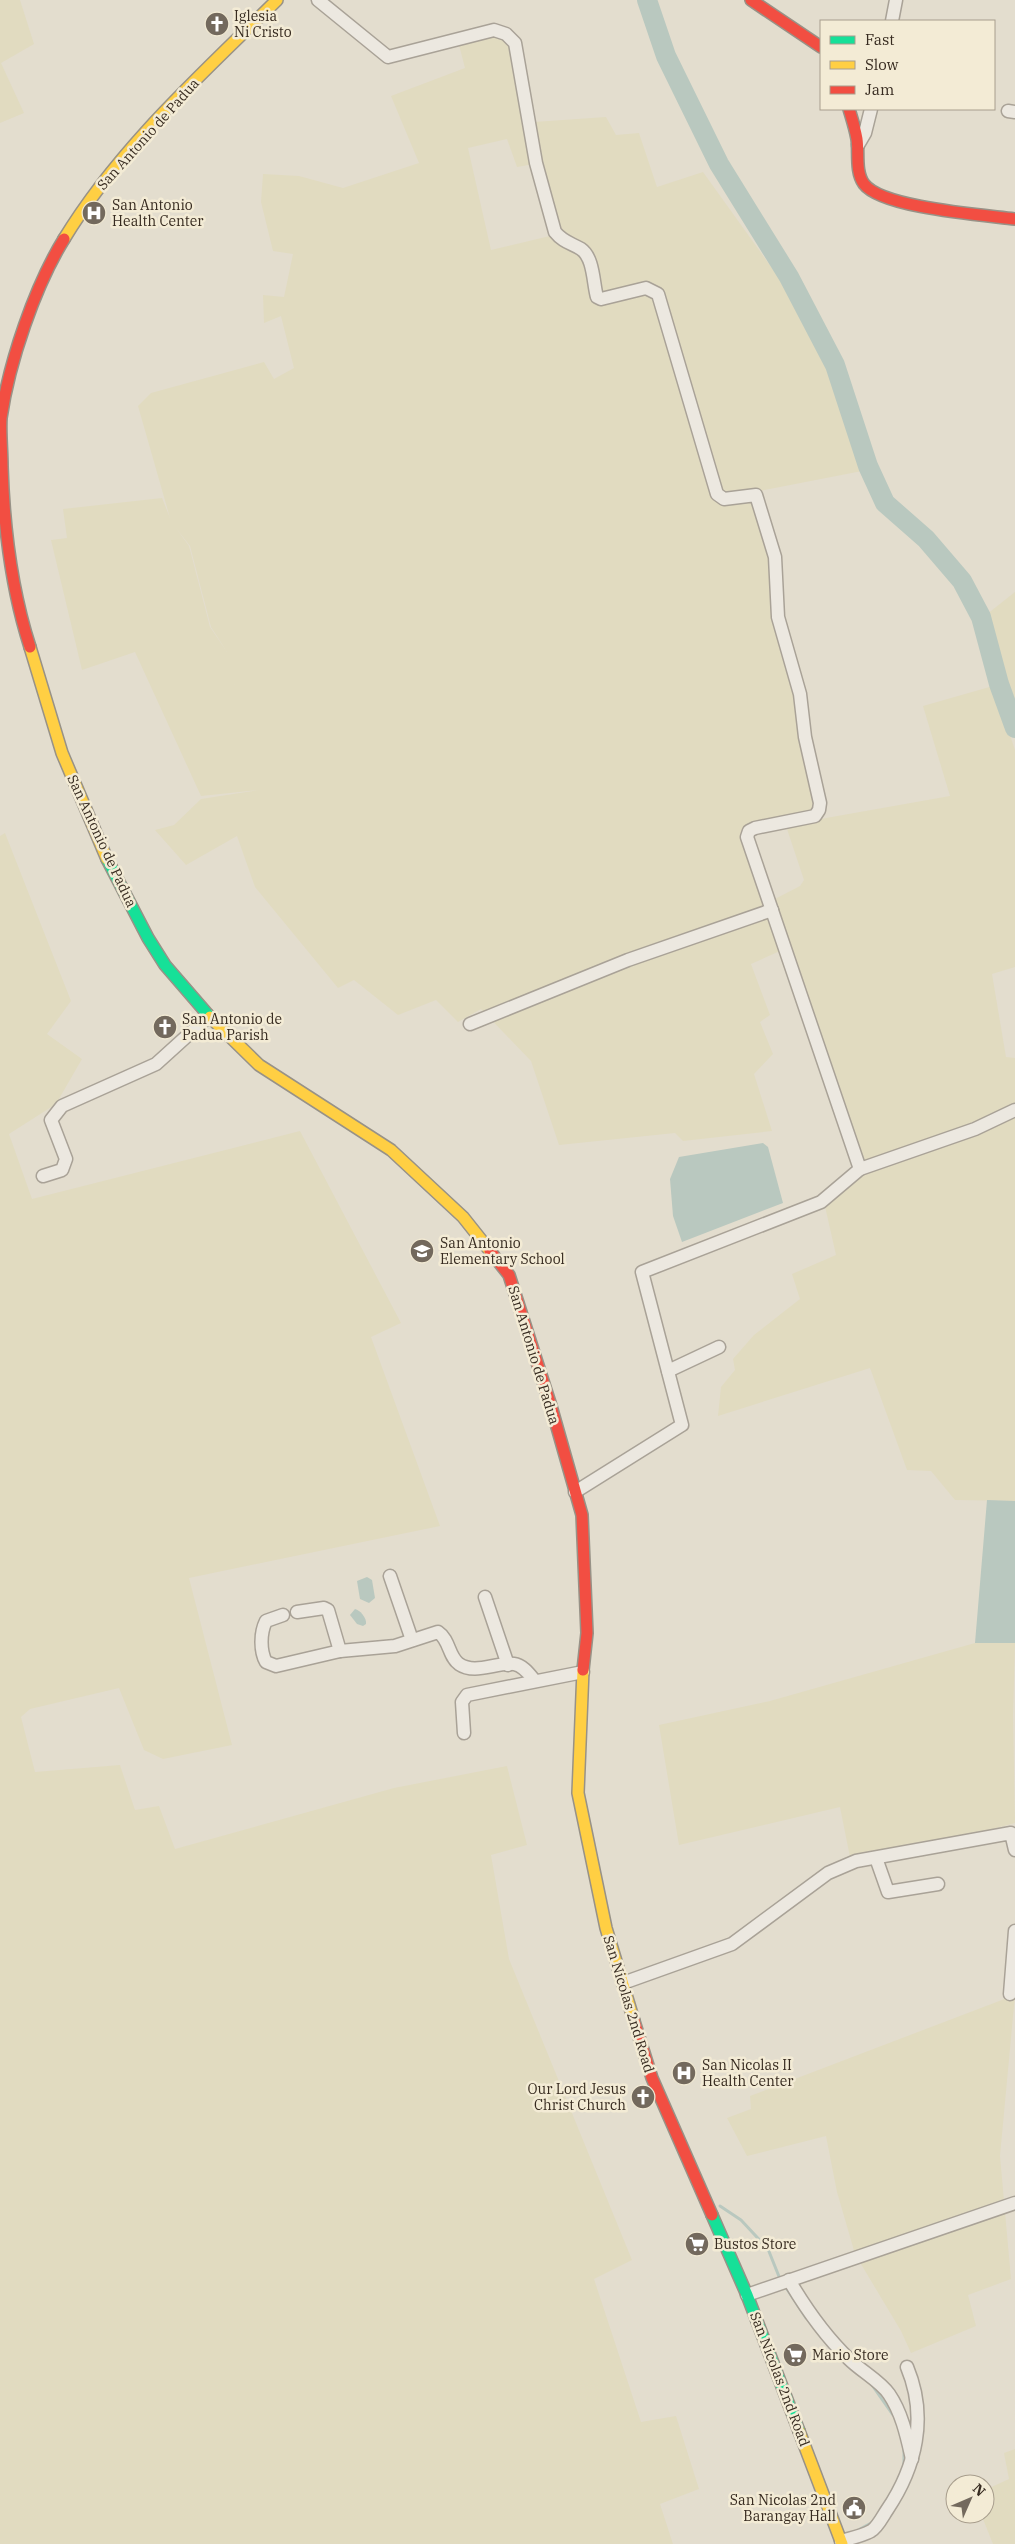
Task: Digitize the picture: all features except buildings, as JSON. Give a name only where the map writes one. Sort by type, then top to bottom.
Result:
[{"type":"street","name":"San Antonio de Padua","points":[[277,0],[161,115],[115,166],[83,208],[58,249],[33,305],[12,370],[1,419],[4,521],[11,570],[24,629],[62,753],[108,861],[148,938],[165,965],[209,1016],[259,1064],[391,1150],[463,1217],[509,1274],[551,1406],[582,1515],[586,1609]]},
{"type":"street","points":[[318,0],[388,57],[494,30],[506,34],[516,43],[536,163],[555,232],[562,241],[582,250],[587,256],[597,297],[600,300],[646,288],[655,291],[661,299],[717,494],[721,499],[756,495],[775,557],[778,617],[800,694],[805,737],[820,810],[816,816],[749,830],[747,838],[860,1170]]},
{"type":"street","points":[[751,0],[820,46]]},
{"type":"street","points":[[892,20],[896,0]]},
{"type":"street","points":[[849,110],[858,145],[859,174],[864,185],[883,197],[929,207],[1015,219]]},
{"type":"street","points":[[858,145],[864,133],[871,110]]},
{"type":"street","points":[[470,1024],[628,960],[772,910]]},
{"type":"street","points":[[43,1176],[62,1170],[66,1159],[51,1120],[62,1106],[156,1064],[209,1016]]},
{"type":"street","points":[[575,1492],[682,1425],[642,1272],[820,1202],[860,1170],[975,1129],[1015,1110]]},
{"type":"street","points":[[668,1371],[719,1347]]},
{"type":"street","points":[[390,1576],[412,1640]]},
{"type":"street","points":[[485,1597],[508,1665]]},
{"type":"street","points":[[297,1612],[324,1608],[328,1610],[340,1651]]},
{"type":"street","name":"San Nicolas 2nd Road","points":[[586,1609],[587,1633],[583,1672],[578,1793],[606,1928],[652,2078],[747,2295],[842,2542]]},
{"type":"street","points":[[284,1615],[266,1621],[263,1628],[262,1654],[266,1662],[276,1666],[340,1651],[395,1646],[438,1632],[444,1636],[453,1657],[459,1664],[470,1669],[514,1664],[523,1668],[535,1681]]},
{"type":"street","points":[[464,1733],[462,1702],[466,1695],[583,1672]]},
{"type":"street","points":[[623,1984],[732,1944],[828,1873],[856,1861],[1013,1833],[1015,1850]]},
{"type":"street","points":[[876,1858],[888,1892],[938,1884]]},
{"type":"street","points":[[1010,1994],[1015,1931]]},
{"type":"street","points":[[747,2295],[1015,2203]]},
{"type":"street","points":[[784,2282],[828,2337],[849,2359],[889,2394],[902,2420],[912,2459]]},
{"type":"street","points":[[842,2542],[872,2531],[902,2487],[912,2459],[918,2422],[913,2382],[907,2367]]},
{"type":"shaded area","points":[[0,0],[20,0],[34,44],[1,63],[24,113],[0,123]]},
{"type":"shaded area","points":[[489,32],[509,44],[534,164],[517,167],[507,139],[468,148],[491,250],[554,235],[584,257],[593,294],[645,291],[653,294],[713,491],[753,498],[772,558],[816,810],[747,829],[780,951],[751,964],[770,1015],[760,1022],[773,1054],[754,1074],[772,1131],[683,1141],[675,1133],[559,1145],[531,1061],[481,1009],[458,1022],[436,1000],[398,1015],[354,980],[338,988],[255,887],[237,836],[186,865],[155,830],[174,825],[201,799],[259,790],[201,796],[135,652],[82,670],[51,540],[67,538],[63,509],[162,498],[170,518],[138,406],[151,393],[264,362],[274,379],[294,368],[281,316],[264,323],[263,295],[284,297],[293,254],[273,251],[261,202],[263,174],[299,176],[343,188],[419,163],[391,96],[465,68],[458,41]],"holes":[[[176,528],[190,546],[211,627],[227,652],[210,627],[189,546]]]},
{"type":"shaded area","points":[[606,117],[616,135],[639,133],[657,187],[703,172],[782,282],[827,369],[862,471],[730,496],[721,491],[660,292],[602,295],[590,254],[558,231],[549,204],[534,122]]},
{"type":"shaded area","points":[[1015,592],[1015,708],[986,615]]},
{"type":"shaded area","points":[[993,686],[1015,750],[1015,967],[992,974],[1006,1057],[1015,1058],[1015,1107],[977,1126],[866,1163],[861,1162],[773,900],[800,886],[804,880],[787,829],[790,826],[826,818],[950,796],[923,706]]},
{"type":"shaded area","points":[[5,833],[71,1001],[47,1034],[82,1059],[56,1104],[9,1134],[32,1199],[300,1131],[401,1323],[371,1337],[440,1526],[189,1578],[232,1745],[163,1759],[144,1750],[119,1688],[30,1709],[21,1717],[35,1772],[120,1765],[135,1810],[159,1806],[175,1849],[394,1788],[507,1766],[527,1845],[491,1855],[509,1959],[632,2260],[594,2279],[641,2422],[676,2416],[699,2489],[660,2504],[673,2544],[0,2544],[0,836]]},
{"type":"shaded area","points":[[1015,1114],[1015,1501],[955,1500],[931,1471],[907,1470],[870,1368],[718,1416],[721,1387],[735,1370],[733,1359],[754,1335],[800,1299],[792,1274],[836,1255],[824,1202],[862,1172]]},
{"type":"shaded area","points":[[763,1143],[768,1147],[783,1203],[682,1242],[673,1216],[670,1179],[679,1157]]},
{"type":"shaded area","points":[[987,1500],[1015,1501],[1015,1643],[975,1643]]},
{"type":"shaded area","points":[[367,1577],[372,1580],[375,1598],[369,1603],[360,1599],[357,1581]]},
{"type":"shaded area","points":[[355,1609],[365,1619],[366,1624],[363,1626],[357,1624],[350,1615]]},
{"type":"shaded area","points":[[975,1643],[1015,1643],[1013,1715],[1015,1823],[852,1867],[840,1807],[679,1845],[659,1725],[770,1701]]},
{"type":"shaded area","points":[[1015,1995],[1000,2156],[1011,2279],[968,2295],[976,2326],[911,2353],[901,2331],[855,2254],[837,2192],[826,2136],[747,2156],[727,2118],[751,2109],[750,2096]]},
{"type":"shaded area","points":[[1015,2449],[1015,2544],[993,2544],[985,2524],[995,2524],[995,2485],[1009,2479],[1004,2453]]},
{"type":"waterway","points":[[647,0],[666,56],[719,164],[789,277],[835,365],[868,466],[885,503],[926,539],[962,581],[981,617],[999,684],[1015,728]]},
{"type":"waterway","points":[[720,2206],[741,2220],[768,2249],[780,2279]]},
{"type":"waterway","points":[[785,2286],[806,2318]]},
{"type":"waterway","points":[[872,2385],[893,2415]]},
{"type":"waterway","points":[[904,2449],[904,2465]]},
{"type":"waterway","points":[[860,2529],[873,2522]]},
{"type":"traffic: fast","points":[[107,859],[148,938],[165,965],[210,1017]]},
{"type":"traffic: fast","points":[[712,2215],[747,2295],[799,2431]]},
{"type":"traffic: slow","points":[[64,239],[86,205],[136,143],[191,84],[277,0]]},
{"type":"traffic: slow","points":[[30,647],[62,753],[107,859]]},
{"type":"traffic: slow","points":[[210,1017],[259,1065],[391,1150],[463,1217],[490,1251]]},
{"type":"traffic: slow","points":[[583,1670],[578,1793],[606,1928],[634,2021]]},
{"type":"traffic: slow","points":[[799,2431],[842,2544]]},
{"type":"traffic: jam","points":[[751,0],[820,46]]},
{"type":"traffic: jam","points":[[849,110],[857,139],[859,174],[864,184],[874,192],[912,205],[1015,219]]},
{"type":"traffic: jam","points":[[30,647],[13,580],[7,536],[3,490],[1,418],[10,373],[33,302],[64,239]]},
{"type":"traffic: jam","points":[[490,1251],[509,1275],[551,1406],[582,1515],[587,1633],[583,1670]]},
{"type":"traffic: jam","points":[[634,2021],[652,2078],[712,2215]]},
{"type":"place","name":"Iglesia Ni Cristo","points":[[217,24]]},
{"type":"place","name":"San Antonio Health Center","points":[[94,213]]},
{"type":"place","name":"San Antonio de Padua Parish","points":[[165,1027]]},
{"type":"place","name":"San Antonio Elementary School","points":[[422,1251]]},
{"type":"place","name":"San Nicolas II Health Center","points":[[684,2073]]},
{"type":"place","name":"Our Lord Jesus Christ Church","points":[[643,2097]]},
{"type":"place","name":"Bustos Store","points":[[697,2244]]},
{"type":"place","name":"Mario Store","points":[[795,2355]]},
{"type":"place","name":"San Nicolas 2nd Barangay Hall","points":[[854,2508]]}]
